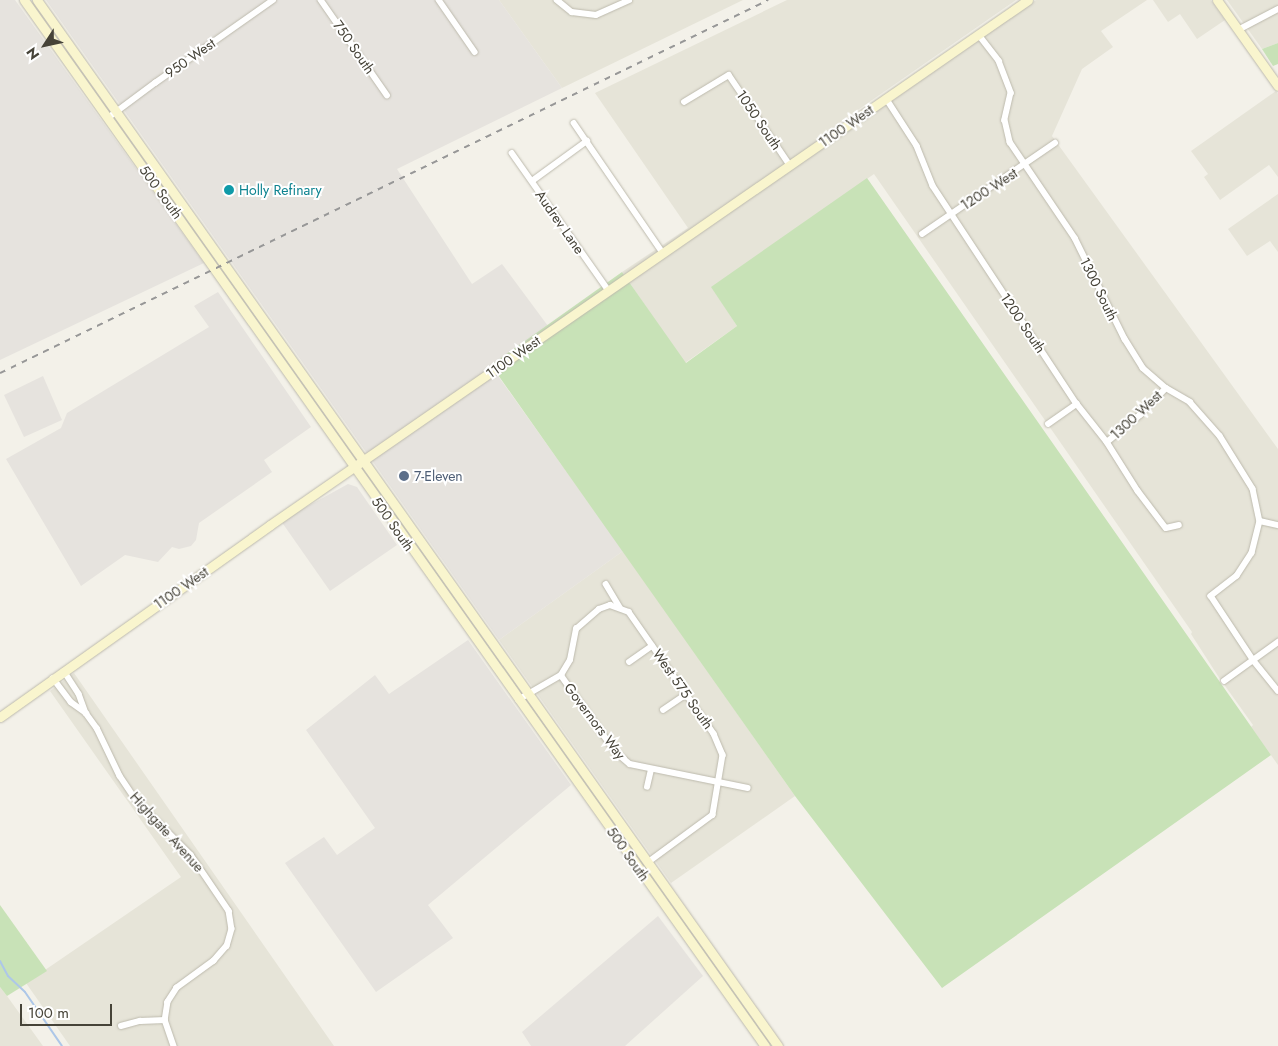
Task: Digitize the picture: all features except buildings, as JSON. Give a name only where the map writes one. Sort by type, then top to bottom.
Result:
[{"type":"main road","name":"500 South","points":[[24,0],[353,468],[765,1046]]},
{"type":"main road","name":"500 South","points":[[37,0],[778,1046]]},
{"type":"main road","name":"1100 West","points":[[0,717],[363,461],[1028,0]]},
{"type":"main road","points":[[1217,0],[1278,86]]},
{"type":"street","name":"950 West","points":[[108,118],[274,0]]},
{"type":"street","name":"750 South","points":[[321,0],[387,95]]},
{"type":"street","points":[[439,0],[475,52]]},
{"type":"street","points":[[557,0],[572,12],[596,15],[629,0]]},
{"type":"street","points":[[1238,30],[1278,9]]},
{"type":"street","name":"1300 South","points":[[979,35],[999,61],[1011,92],[1005,120],[1010,142],[1075,238],[1125,339],[1144,368],[1166,388],[1190,402],[1233,454],[1253,489],[1260,522]]},
{"type":"street","name":"1050 South","points":[[684,102],[729,75],[790,165]]},
{"type":"street","name":"1200 South","points":[[886,98],[917,146],[933,186],[950,214],[1077,404],[1107,442],[1138,491],[1166,528],[1179,525]]},
{"type":"street","points":[[574,123],[663,253]]},
{"type":"street","points":[[532,181],[587,141]]},
{"type":"street","name":"1200 West","points":[[922,234],[1056,143]]},
{"type":"street","name":"Audrev Lane","points":[[512,153],[608,291]]},
{"type":"street","name":"1300 West","points":[[1107,442],[1140,415],[1166,388]]},
{"type":"street","points":[[1048,424],[1077,404]]},
{"type":"street","points":[[1278,525],[1260,522],[1252,553],[1237,576],[1211,596],[1254,661],[1278,691]]},
{"type":"street","name":"West 575 South","points":[[606,584],[620,607],[629,612],[720,745],[723,755],[713,815],[648,863]]},
{"type":"street","points":[[518,700],[561,675],[570,660],[576,629],[599,610],[610,605],[620,607]]},
{"type":"street","points":[[1224,681],[1278,642]]},
{"type":"street","points":[[629,662],[652,646]]},
{"type":"street","name":"Highgate Avenue","points":[[64,671],[83,701],[86,714]]},
{"type":"street","name":"Governors Way","points":[[561,675],[623,759],[630,764],[748,788]]},
{"type":"street","name":"Highgate Avenue","points":[[53,678],[71,702],[86,714],[101,735],[130,792],[148,815],[177,840],[198,864],[225,903],[232,920],[232,929],[227,946],[214,961],[177,988],[168,1002],[165,1020]]},
{"type":"street","points":[[663,710],[685,695]]},
{"type":"street","points":[[647,787],[651,769]]},
{"type":"street","points":[[121,1026],[140,1020],[165,1020],[174,1046]]},
{"type":"shaded area","points":[[0,0],[15,0],[204,263],[0,360]]},
{"type":"shaded area","points":[[46,0],[499,0],[562,88],[397,169],[472,284],[502,264],[548,326],[491,366],[623,551],[499,640]]},
{"type":"shaded area","points":[[499,0],[743,0],[562,88]]},
{"type":"shaded area","points":[[787,0],[1016,0],[839,123],[846,133],[1036,0],[1147,0],[1101,31],[1113,47],[1082,69],[1052,136],[1278,449],[1278,765],[1251,727],[1253,725],[1218,676],[1191,634],[1192,632],[874,174],[712,287],[737,326],[685,363],[622,272],[688,228],[595,93]]},
{"type":"shaded area","points":[[1153,0],[1211,0],[1225,20],[1197,39],[1180,14],[1168,22]]},
{"type":"shaded area","points":[[1227,0],[1278,0],[1278,43],[1262,49]]},
{"type":"shaded area","points":[[1276,91],[1278,94],[1278,177],[1269,165],[1220,200],[1204,177],[1208,174],[1191,151]]},
{"type":"shaded area","points":[[1278,194],[1278,252],[1270,241],[1247,256],[1228,229]]},
{"type":"shaded area","points":[[218,292],[311,427],[264,460],[272,472],[199,523],[196,540],[191,546],[179,549],[172,547],[158,562],[125,555],[81,586],[6,459],[61,428],[67,413],[209,327],[194,306]]},
{"type":"shaded area","points":[[43,376],[62,420],[24,437],[4,395]]},
{"type":"shaded area","points":[[348,484],[357,487],[397,545],[330,591],[281,521]]},
{"type":"shaded area","points":[[623,551],[795,796],[671,883],[499,640]]},
{"type":"shaded area","points":[[468,640],[571,785],[428,905],[453,938],[376,992],[285,863],[324,837],[337,855],[375,828],[306,730],[375,675],[389,694]]},
{"type":"shaded area","points":[[74,673],[334,1046],[70,1046],[26,983],[181,877],[50,691]]},
{"type":"shaded area","points":[[658,916],[703,976],[625,1046],[531,1046],[522,1032]]},
{"type":"shaded area","points":[[0,987],[7,996],[43,1046],[0,1046]]},
{"type":"green space","points":[[1278,43],[1278,64],[1273,66],[1262,49]]},
{"type":"green space","points":[[867,178],[1271,755],[942,988],[795,796],[491,365],[622,272],[686,363],[737,326],[711,287]]},
{"type":"green space","points":[[0,905],[47,971],[7,996],[0,987]]},
{"type":"waterway","points":[[0,961],[8,976],[25,992],[62,1046]]},
{"type":"railway","points":[[0,373],[768,0]]},
{"type":"place","name":"Holly Refinary","points":[[229,190]]},
{"type":"place","name":"7-Eleven","points":[[404,476]]}]
